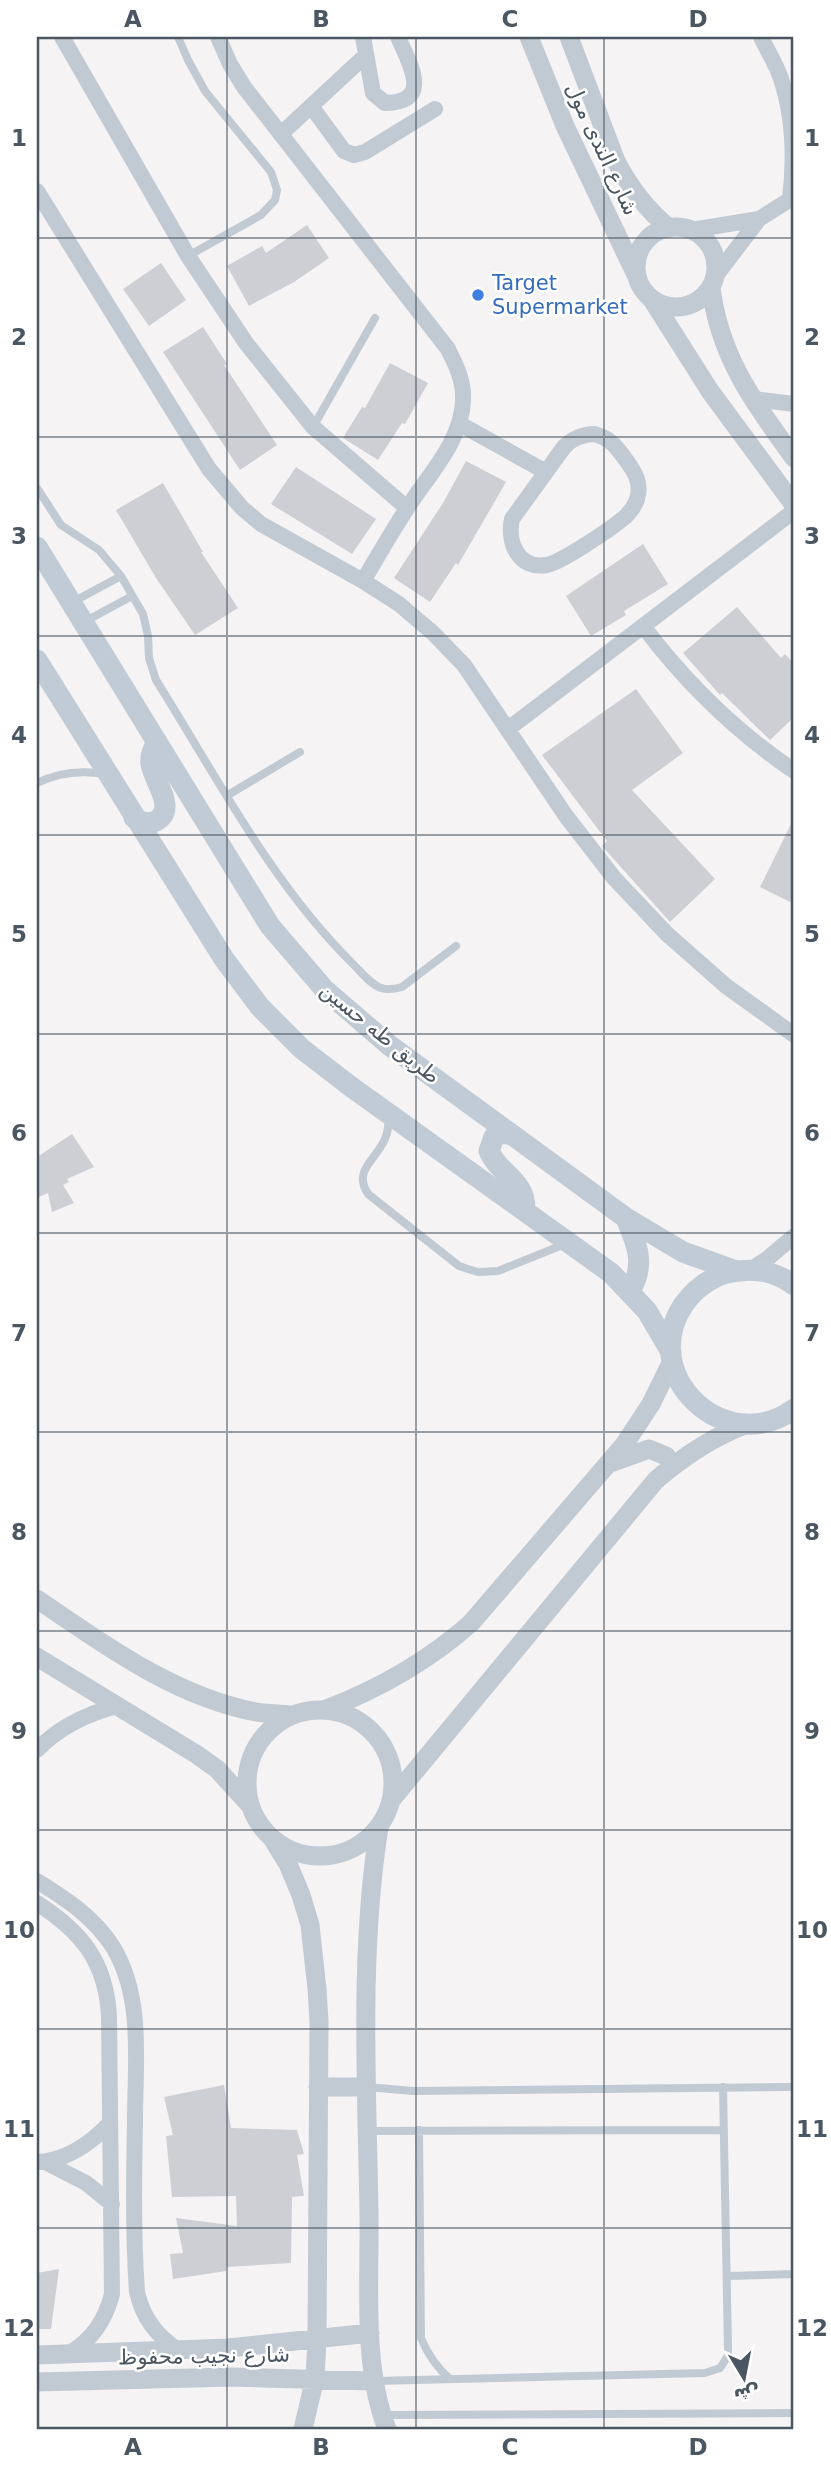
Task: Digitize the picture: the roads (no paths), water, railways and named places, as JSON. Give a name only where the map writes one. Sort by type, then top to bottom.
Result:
[{"type":"main road","name":"طريق طه حسين","points":[[37,547],[270,926],[296,959],[356,1019],[626,1218],[683,1252],[743,1270],[778,1275],[794,1285]]},
{"type":"main road","points":[[37,660],[223,959],[260,1007],[302,1049],[611,1273],[647,1311],[671,1356],[683,1389],[704,1410],[717,1418],[747,1424],[785,1421],[794,1409]]},
{"type":"main road","points":[[134,818],[152,823],[158,820],[164,810],[165,804],[151,762],[157,742]]},
{"type":"main road","points":[[512,1135],[502,1133],[494,1137],[489,1151],[493,1159],[521,1188],[525,1211]]},
{"type":"main road","points":[[626,1218],[640,1256],[638,1276],[630,1291]]},
{"type":"main road","points":[[671,1356],[674,1324],[688,1299],[709,1280],[743,1270]]},
{"type":"street","points":[[62,37],[188,256],[246,343],[313,427],[407,508]]},
{"type":"street","points":[[218,37],[244,87],[448,349],[460,372],[464,398],[460,424],[452,441],[363,581]]},
{"type":"street","points":[[363,37],[376,97],[385,103],[407,97],[412,93],[416,82],[398,37]]},
{"type":"street","name":"شارع الندى مول","points":[[529,37],[550,92],[638,279]]},
{"type":"street","name":"شارع الندى مول","points":[[569,37],[616,162],[645,205],[669,228]]},
{"type":"street","points":[[651,298],[661,304],[683,307],[703,297],[759,219],[792,198],[792,123],[779,73],[765,40]]},
{"type":"street","points":[[282,133],[366,55]]},
{"type":"street","points":[[779,73],[794,92]]},
{"type":"street","points":[[311,106],[344,151],[354,155],[365,152],[435,110]]},
{"type":"street","points":[[597,194],[615,193],[624,177]]},
{"type":"street","points":[[37,191],[224,489],[261,524],[363,581],[399,604],[433,632],[464,665],[566,816],[614,878],[667,934],[726,986],[794,1035]]},
{"type":"street","points":[[759,219],[692,230],[669,228],[659,231],[642,246],[637,257],[638,279],[710,391],[794,505]]},
{"type":"street","points":[[692,230],[702,236],[715,255],[713,283],[724,345],[730,360],[794,458]]},
{"type":"street","points":[[754,399],[794,404]]},
{"type":"street","points":[[460,424],[545,471]]},
{"type":"street","points":[[582,435],[605,436],[614,443],[638,480],[636,501],[624,519],[559,561],[545,565],[532,564],[520,557],[512,546],[509,532],[512,519],[545,471],[572,439],[582,435]]},
{"type":"street","points":[[508,729],[794,511]]},
{"type":"street","points":[[643,626],[665,655],[715,709],[794,771]]},
{"type":"street","points":[[743,1270],[794,1236]]},
{"type":"street","points":[[37,1599],[141,1667],[215,1701],[256,1712],[293,1715],[324,1710],[360,1696],[403,1674],[450,1642],[471,1623],[609,1464],[638,1425],[671,1356]]},
{"type":"street","points":[[384,2422],[372,2381],[367,2087],[368,1933],[379,1827],[392,1799],[642,1496],[672,1466],[707,1441],[747,1424]]},
{"type":"street","points":[[609,1464],[649,1449],[666,1456],[672,1466]]},
{"type":"street","points":[[37,1657],[217,1769],[235,1786],[263,1829],[272,1838],[288,1864],[301,1895],[310,1925],[319,2021],[317,2340],[315,2378],[303,2429]]},
{"type":"street","points":[[37,1750],[73,1721],[117,1706]]},
{"type":"street","points":[[324,1710],[355,1718],[379,1739],[392,1767],[392,1799]]},
{"type":"street","points":[[251,1807],[247,1775],[254,1753],[267,1733],[293,1715]]},
{"type":"street","points":[[272,1838],[298,1853],[328,1856],[356,1847],[379,1827]]},
{"type":"street","points":[[37,1881],[72,1903],[92,1921],[114,1949],[128,1982],[135,2017],[134,2211],[137,2292],[151,2326],[178,2350]]},
{"type":"street","points":[[37,1903],[74,1930],[93,1956],[101,1971],[110,2016],[113,2280],[108,2308],[96,2331],[68,2354]]},
{"type":"street","points":[[101,1971],[122,1965]]},
{"type":"street","points":[[318,2087],[367,2087]]},
{"type":"street","points":[[41,2162],[80,2148],[110,2123]]},
{"type":"street","points":[[41,2162],[79,2179],[112,2204]]},
{"type":"street","name":"شارع نجيب محفوظ","points":[[37,2355],[178,2350],[317,2340],[370,2333]]},
{"type":"street","name":"شارع نجيب محفوظ","points":[[37,2382],[231,2377],[372,2381]]},
{"type":"lane","points":[[178,37],[205,91],[271,172],[277,190],[275,200],[261,215],[188,256]]},
{"type":"lane","points":[[313,427],[375,318]]},
{"type":"lane","points":[[37,488],[61,525],[99,550],[121,576],[143,614],[149,658],[156,680],[273,868],[333,944],[373,984],[392,989],[402,987],[456,946]]},
{"type":"lane","points":[[71,603],[121,576]]},
{"type":"lane","points":[[83,622],[132,596]]},
{"type":"lane","points":[[228,795],[300,752]]},
{"type":"lane","points":[[37,783],[59,774],[75,772],[107,775]]},
{"type":"lane","points":[[387,1113],[388,1128],[384,1143],[363,1170],[364,1188],[459,1266],[478,1272],[498,1270],[569,1242]]},
{"type":"lane","points":[[367,2087],[414,2091],[794,2087]]},
{"type":"lane","points":[[372,2381],[713,2372],[720,2368],[728,2356],[723,2087]]},
{"type":"lane","points":[[418,2130],[421,2338],[428,2354],[450,2379]]},
{"type":"lane","points":[[368,2131],[724,2130]]},
{"type":"lane","points":[[727,2276],[794,2274]]},
{"type":"lane","points":[[384,2422],[794,2413]]},
{"type":"place","name":"Target Supermarket","points":[[478,295]]}]
